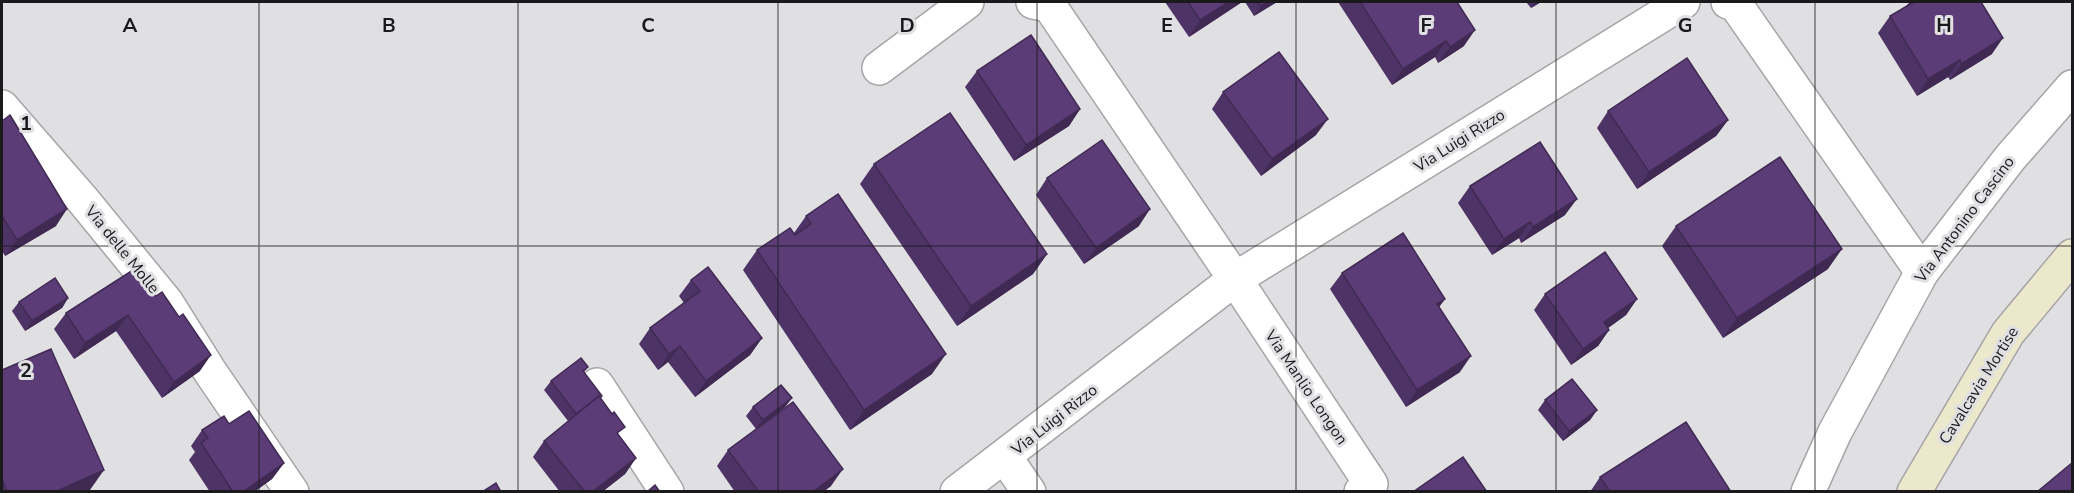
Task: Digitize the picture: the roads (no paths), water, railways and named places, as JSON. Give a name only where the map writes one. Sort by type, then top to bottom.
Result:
[{"type":"street","points":[[879,68],[967,2]]},
{"type":"street","points":[[1033,2],[1049,6],[1235,279]]},
{"type":"street","name":"Via Luigi Rizzo","points":[[957,492],[1235,279],[1683,2]]},
{"type":"street","points":[[1728,2],[1736,5],[1922,272]]},
{"type":"street","name":"Via Antonino Cascino","points":[[1809,492],[1835,432],[1922,272],[2010,158],[2073,87]]},
{"type":"street","name":"Via delle Molle","points":[[2,107],[82,199],[167,303],[209,370],[292,492]]},
{"type":"street","name":"Cavalcavia Mortise","points":[[1914,492],[2008,333],[2073,256]]},
{"type":"street","name":"Via Manlio Longon","points":[[1235,279],[1371,484],[1361,492]]},
{"type":"street","points":[[597,385],[667,492]]},
{"type":"street","points":[[1005,457],[1029,492]]}]
